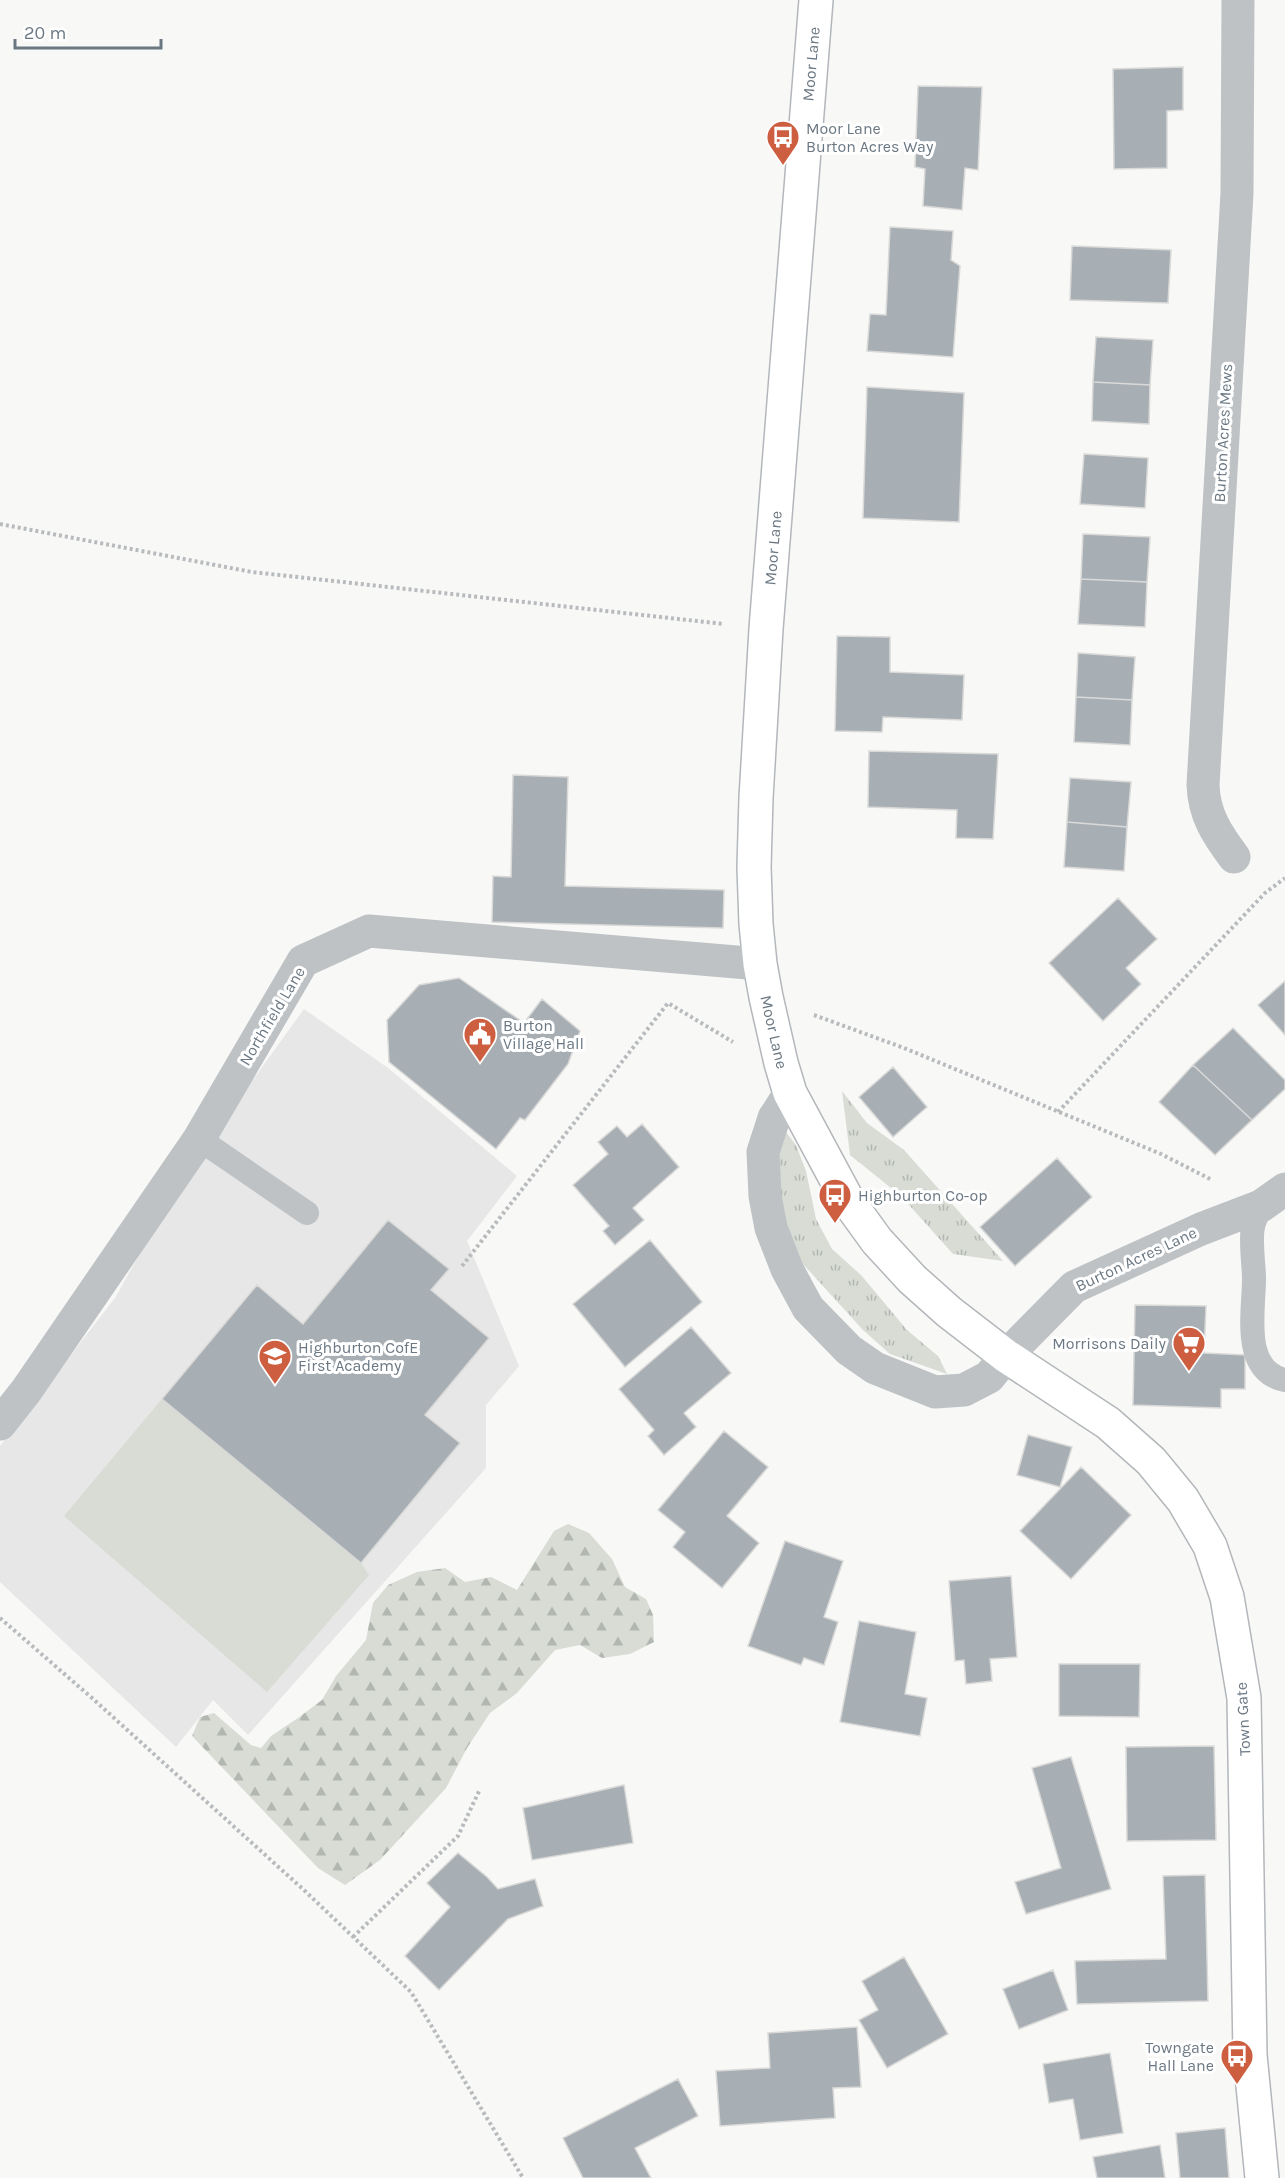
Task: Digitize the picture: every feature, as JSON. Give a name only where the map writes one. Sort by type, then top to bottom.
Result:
[{"type":"street","name":"Moor Lane","points":[[816,0],[766,629],[754,867],[760,964],[780,1063],[790,1093],[848,1201],[877,1241],[912,1280],[1006,1356]]},
{"type":"street","name":"Burton Acres Mews","points":[[1234,857],[1208,817],[1203,801],[1203,785],[1237,193],[1238,0]]},
{"type":"street","name":"Northfield Lane","points":[[0,1424],[26,1391],[199,1139],[303,962],[369,931],[760,964]]},
{"type":"street","points":[[790,1093],[774,1118],[763,1152],[765,1196],[771,1228],[787,1269],[808,1308],[849,1350],[875,1368],[935,1392],[964,1390],[989,1377],[1006,1356]]},
{"type":"street","name":"Burton Acres Lane","points":[[1006,1356],[1074,1287],[1273,1198]]},
{"type":"street","name":"Town Gate","points":[[1006,1356],[1108,1423],[1151,1461],[1183,1500],[1210,1546],[1227,1597],[1244,1698],[1250,2055],[1262,2178]]},
{"type":"lane","points":[[199,1139],[307,1213]]},
{"type":"lane","points":[[1273,1198],[1253,1228],[1253,1340],[1263,1366],[1270,1376],[1285,1380]]},
{"type":"path","points":[[0,524],[252,572],[766,629]]},
{"type":"path","points":[[1058,1112],[1265,893],[1285,878]]},
{"type":"path","points":[[766,997],[904,1048],[1273,1198]]},
{"type":"path","points":[[462,1266],[668,1003],[731,1041],[780,1063]]},
{"type":"path","points":[[0,1618],[128,1730],[305,1891],[411,1992],[523,2178]]},
{"type":"path","points":[[353,1937],[458,1836],[480,1789]]},
{"type":"shaded area","name":"Highburton CofE First Academy","points":[[304,1009],[388,1068],[517,1176],[467,1241],[519,1366],[486,1405],[486,1468],[248,1735],[213,1700],[176,1747],[0,1582],[0,1446],[115,1298],[168,1203]]},
{"type":"green space","points":[[842,1091],[867,1123],[904,1150],[1003,1261],[953,1254],[901,1196],[850,1155]]},
{"type":"green space","points":[[782,1127],[796,1145],[806,1171],[816,1219],[832,1249],[861,1275],[907,1330],[938,1356],[947,1374],[890,1354],[863,1330],[792,1252],[776,1176]]},
{"type":"green space","points":[[162,1399],[361,1563],[369,1575],[267,1692],[64,1516]]},
{"type":"green space","points":[[568,1524],[589,1533],[612,1559],[625,1587],[646,1599],[653,1615],[654,1642],[630,1654],[602,1658],[580,1645],[555,1650],[517,1693],[490,1713],[467,1748],[446,1788],[380,1860],[345,1885],[318,1868],[192,1736],[200,1717],[214,1713],[251,1745],[261,1748],[271,1736],[322,1700],[336,1676],[366,1640],[373,1603],[388,1585],[417,1572],[445,1568],[465,1582],[491,1577],[517,1590],[554,1531]]},
{"type":"building","points":[[1183,67],[1183,110],[1167,111],[1167,168],[1114,169],[1113,69]]},
{"type":"building","points":[[918,86],[982,87],[978,170],[965,168],[962,210],[923,206],[925,169],[915,167]]},
{"type":"building","points":[[890,227],[953,231],[951,260],[960,266],[953,357],[867,351],[870,314],[886,315]]},
{"type":"building","points":[[1072,246],[1171,250],[1168,303],[1070,300]]},
{"type":"building","points":[[1096,337],[1153,340],[1150,385],[1093,382]]},
{"type":"building","points":[[1093,382],[1150,385],[1149,424],[1092,421]]},
{"type":"building","points":[[867,387],[964,393],[959,522],[863,518]]},
{"type":"building","points":[[1084,454],[1148,458],[1145,508],[1080,504]]},
{"type":"building","points":[[1083,534],[1150,537],[1147,582],[1081,579]]},
{"type":"building","points":[[1081,579],[1147,582],[1145,627],[1078,624]]},
{"type":"building","points":[[837,636],[890,637],[890,672],[964,675],[962,720],[883,717],[882,732],[835,731]]},
{"type":"building","points":[[1078,653],[1135,657],[1132,700],[1076,697]]},
{"type":"building","points":[[1076,697],[1132,700],[1130,745],[1074,742]]},
{"type":"building","points":[[869,751],[998,754],[993,839],[956,838],[957,810],[868,807]]},
{"type":"building","points":[[513,775],[568,777],[565,886],[724,890],[723,928],[492,922],[493,876],[511,877]]},
{"type":"building","points":[[1070,778],[1131,782],[1127,827],[1067,822]]},
{"type":"building","points":[[1067,822],[1127,827],[1124,871],[1064,867]]},
{"type":"building","points":[[1118,898],[1157,939],[1126,968],[1141,984],[1103,1021],[1049,963]]},
{"type":"building","name":"Burton Village Hall","points":[[459,978],[524,1023],[542,999],[580,1031],[568,1064],[525,1120],[520,1118],[496,1149],[389,1062],[387,1020],[419,985]]},
{"type":"building","points":[[1285,981],[1285,1035],[1258,1005]]},
{"type":"building","points":[[1233,1028],[1285,1080],[1285,1089],[1252,1120],[1193,1065]]},
{"type":"building","points":[[1193,1065],[1252,1120],[1215,1155],[1159,1102]]},
{"type":"building","points":[[893,1067],[927,1107],[893,1137],[859,1097]]},
{"type":"building","points":[[642,1124],[679,1167],[633,1208],[644,1220],[615,1245],[603,1231],[609,1226],[573,1185],[608,1154],[598,1142],[617,1126],[627,1137]]},
{"type":"building","points":[[1057,1158],[1092,1197],[1015,1266],[980,1227]]},
{"type":"building","name":"Highburton CofE First Academy","points":[[388,1220],[449,1269],[431,1290],[489,1338],[425,1415],[460,1443],[361,1563],[162,1399],[257,1285],[303,1324]]},
{"type":"building","points":[[650,1240],[702,1302],[625,1367],[573,1304]]},
{"type":"building","name":"Morrisons Daily","points":[[1135,1305],[1206,1306],[1204,1353],[1245,1355],[1245,1389],[1221,1389],[1221,1408],[1133,1405]]},
{"type":"building","points":[[691,1327],[731,1373],[684,1413],[696,1427],[664,1455],[648,1436],[654,1430],[619,1389]]},
{"type":"building","points":[[724,1431],[768,1467],[727,1516],[759,1543],[722,1588],[673,1547],[685,1532],[658,1510]]},
{"type":"building","points":[[1028,1435],[1072,1447],[1060,1487],[1017,1475]]},
{"type":"building","points":[[1081,1467],[1131,1515],[1071,1579],[1020,1531]]},
{"type":"building","points":[[785,1541],[843,1561],[824,1617],[838,1622],[824,1665],[804,1658],[801,1665],[748,1646]]},
{"type":"building","points":[[1011,1576],[1017,1657],[990,1659],[992,1681],[966,1684],[964,1660],[955,1661],[949,1581]]},
{"type":"building","points":[[859,1621],[916,1632],[905,1694],[927,1698],[920,1736],[840,1722]]},
{"type":"building","points":[[1059,1664],[1140,1664],[1139,1717],[1059,1716]]},
{"type":"building","points":[[1214,1746],[1216,1840],[1127,1841],[1126,1747]]},
{"type":"building","points":[[1071,1757],[1111,1889],[1026,1914],[1015,1882],[1061,1868],[1032,1768]]},
{"type":"building","points":[[624,1785],[633,1843],[532,1860],[523,1808]]},
{"type":"building","points":[[458,1853],[498,1889],[535,1879],[543,1906],[508,1919],[439,1990],[405,1956],[450,1907],[427,1883]]},
{"type":"building","points":[[1205,1875],[1208,2001],[1077,2004],[1075,1961],[1166,1959],[1163,1876]]},
{"type":"building","points":[[904,1957],[948,2034],[887,2068],[859,2020],[878,2010],[862,1981]]},
{"type":"building","points":[[1053,1970],[1068,2010],[1019,2029],[1003,1989]]},
{"type":"building","points":[[857,2027],[861,2087],[833,2088],[835,2118],[720,2126],[716,2071],[770,2068],[768,2033]]},
{"type":"building","points":[[1110,2053],[1123,2133],[1080,2140],[1073,2099],[1049,2103],[1043,2064]]},
{"type":"building","points":[[678,2079],[698,2116],[635,2148],[651,2178],[583,2178],[563,2138]]},
{"type":"building","points":[[1225,2128],[1229,2178],[1180,2178],[1176,2133]]},
{"type":"building","points":[[1160,2145],[1165,2178],[1097,2178],[1093,2157]]},
{"type":"place","name":"Moor Lane Burton Acres Way","points":[[783,166]]},
{"type":"place","name":"Burton Village Hall","points":[[480,1063]]},
{"type":"place","name":"Highburton Co-op","points":[[835,1224]]},
{"type":"place","name":"Morrisons Daily","points":[[1189,1372]]},
{"type":"place","name":"Highburton CofE First Academy","points":[[275,1385]]},
{"type":"place","name":"Towngate Hall Lane","points":[[1237,2085]]}]
